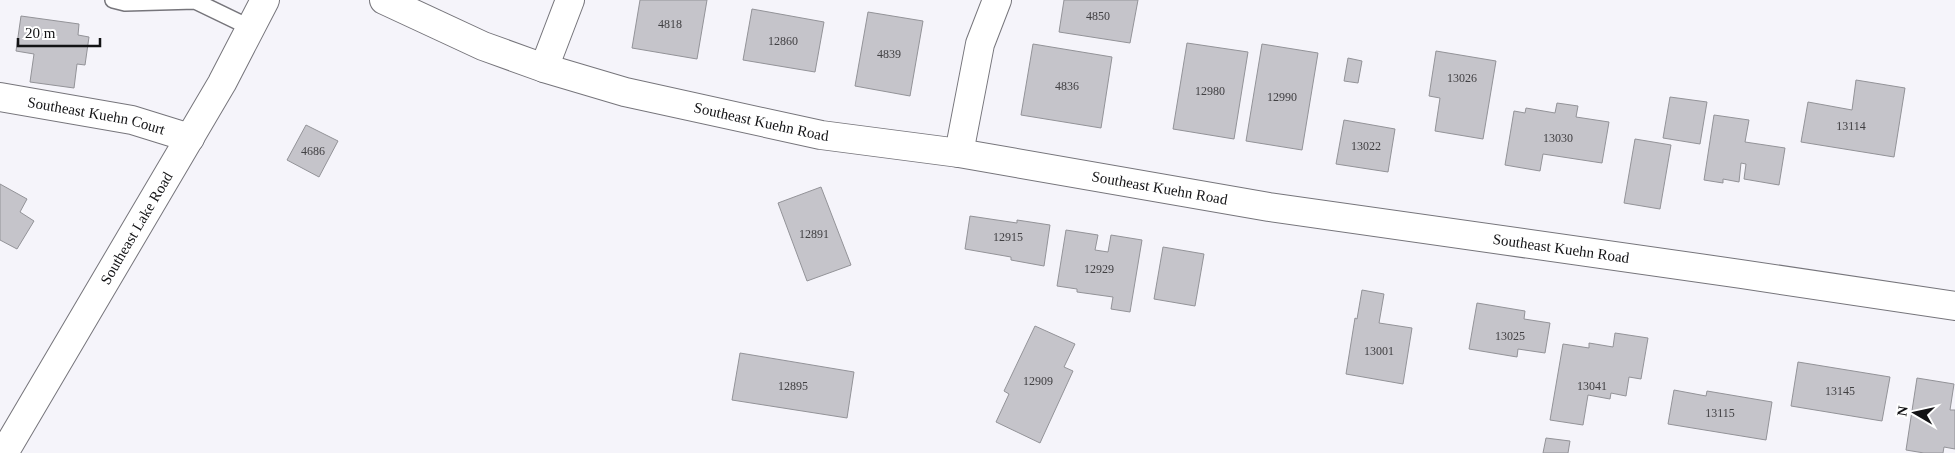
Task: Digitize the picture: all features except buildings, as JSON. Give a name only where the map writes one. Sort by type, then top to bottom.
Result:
[{"type":"street","name":"Southeast Lake Road","points":[[4,453],[102,284],[190,138],[266,0]]},
{"type":"street","name":"Southeast Kuehn Road","points":[[384,0],[483,46],[544,68],[624,92],[820,135],[959,153],[1269,207],[1955,306]]},
{"type":"street","points":[[544,68],[570,0]]},
{"type":"street","points":[[959,153],[980,44],[997,0]]},
{"type":"street","name":"Southeast Kuehn Court","points":[[0,98],[132,120],[190,138]]},
{"type":"lane","points":[[113,0],[125,3],[195,1],[251,28]]}]
